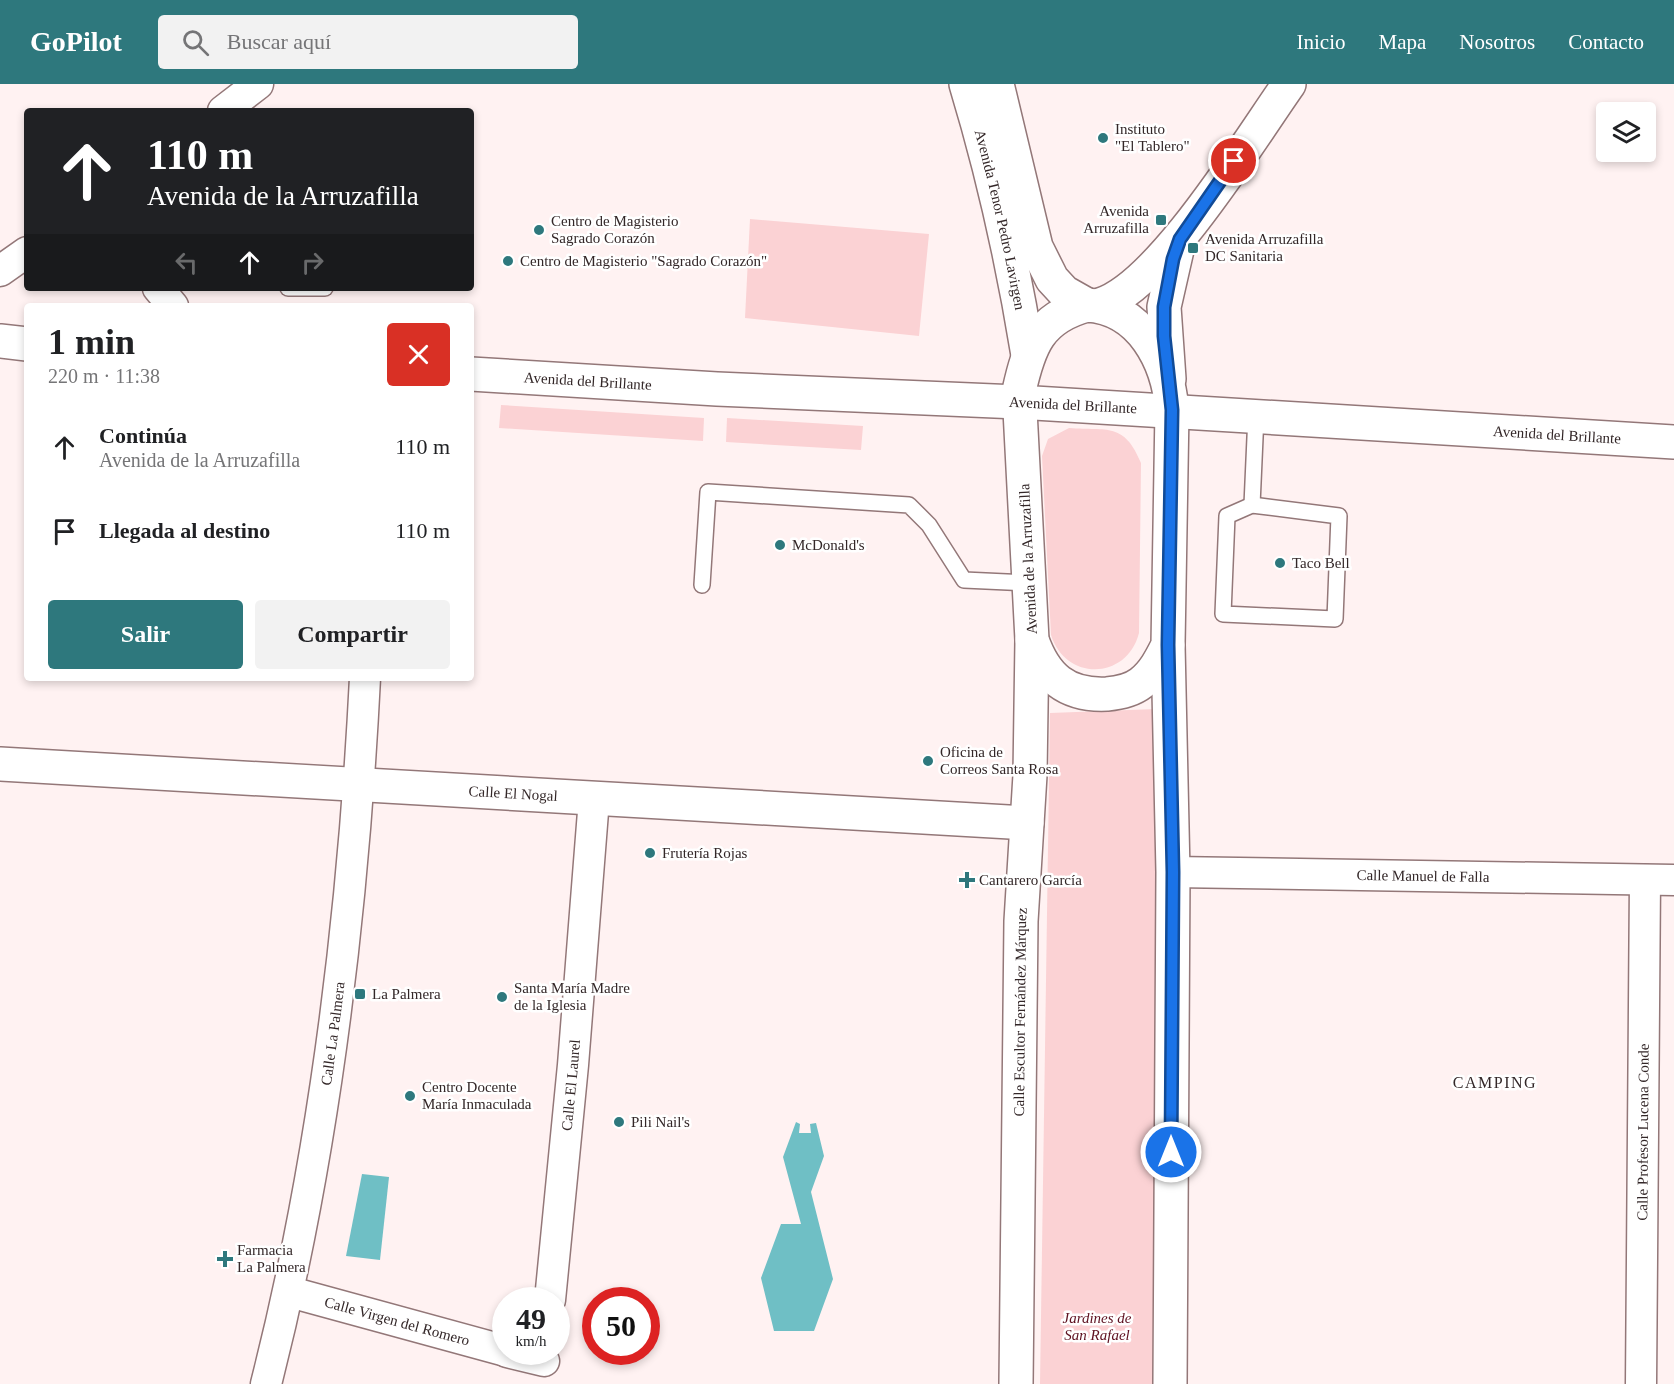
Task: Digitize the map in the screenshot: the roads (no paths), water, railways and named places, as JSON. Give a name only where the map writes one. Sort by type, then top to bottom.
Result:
[{"type":"main road","name":"Avenida Tenor Pedro Lavirgen","points":[[966,84],[985,147],[1006,239],[1028,355]]},
{"type":"main road","name":"Avenida Tenor Pedro Lavirgen","points":[[997,84],[1036,247],[1052,279],[1064,292],[1094,305]]},
{"type":"main road","name":"Avenida de la Arruzafilla","points":[[1180,239],[1173,259],[1164,307],[1164,336],[1171,403],[1168,645],[1150,674],[1139,685],[1113,694],[1085,694],[1071,690],[1057,681],[1038,657],[1032,640],[1018,402],[1028,355],[1040,332],[1054,319],[1071,309],[1113,302],[1127,292],[1180,239],[1289,84]]},
{"type":"main road","name":"Avenida de la Arruzafilla","points":[[1094,305],[1115,309],[1140,330],[1161,365],[1171,403]]},
{"type":"main road","points":[[0,341],[24,344]]},
{"type":"main road","name":"Avenida del Brillante","points":[[474,374],[717,389],[1018,402],[1171,403],[1256,415],[1674,442]]},
{"type":"main road","name":"Calle Escultor Fernández Márquez","points":[[1016,1384],[1022,921],[1032,640]]},
{"type":"main road","points":[[1168,645],[1173,872],[1170,1384]]},
{"type":"main road","name":"Calle El Nogal","points":[[0,765],[1027,823]]},
{"type":"street","points":[[234,108],[258,84]]},
{"type":"street","points":[[0,271],[24,254]]},
{"type":"street","points":[[160,291],[170,303]]},
{"type":"street","name":"Calle La Palmera","points":[[266,1384],[290,1292],[319,1142],[345,948],[359,785],[365,681]]},
{"type":"street","name":"Calle El Laurel","points":[[551,1287],[573,1065],[594,799]]},
{"type":"street","name":"Calle Manuel de Falla","points":[[1173,872],[1660,880]]},
{"type":"street","name":"Calle Profesor Lucena Conde","points":[[1641,1384],[1660,880]]},
{"type":"street","name":"Calle Virgen del Romero","points":[[290,1292],[492,1347]]},
{"type":"lane","points":[[1252,505],[1256,415]]},
{"type":"lane","points":[[702,585],[708,492],[909,505],[929,525],[964,580],[1029,583]]},
{"type":"lane","points":[[1252,505],[1339,516],[1335,618],[1223,614],[1227,516],[1252,505]]},
{"type":"water","points":[[796,1122],[800,1124],[799,1133],[811,1133],[810,1124],[816,1123],[824,1156],[811,1192],[833,1279],[814,1331],[774,1331],[761,1278],[781,1224],[801,1224],[783,1157]]},
{"type":"water","points":[[362,1174],[389,1177],[380,1260],[346,1256]]},
{"type":"place","name":"Instituto \"El Tablero\"","points":[[1103,138]]},
{"type":"place","name":"Avenida Arruzafilla","points":[[1161,220]]},
{"type":"place","name":"Centro de Magisterio Sagrado Corazón","points":[[539,230]]},
{"type":"place","name":"Avenida Arruzafilla DC Sanitaria","points":[[1193,248]]},
{"type":"place","name":"Centro de Magisterio \"Sagrado Corazón\"","points":[[508,261]]},
{"type":"place","name":"McDonald's","points":[[780,545]]},
{"type":"place","name":"Taco Bell","points":[[1280,563]]},
{"type":"place","name":"Oficina de Correos Santa Rosa","points":[[928,761]]},
{"type":"place","name":"Frutería Rojas","points":[[650,853]]},
{"type":"place","name":"Cantarero García","points":[[967,880]]},
{"type":"place","name":"La Palmera","points":[[360,994]]},
{"type":"place","name":"Santa María Madre de la Iglesia","points":[[502,997]]},
{"type":"place","name":"Centro Docente María Inmaculada","points":[[410,1096]]},
{"type":"place","name":"Pili Nail's","points":[[619,1122]]},
{"type":"place","name":"Farmacia La Palmera","points":[[225,1259]]},
{"type":"district","name":"CAMPING","points":[[1495,1082]]},
{"type":"park label","name":"Jardines de San Rafael","points":[[1097,1326]]}]
